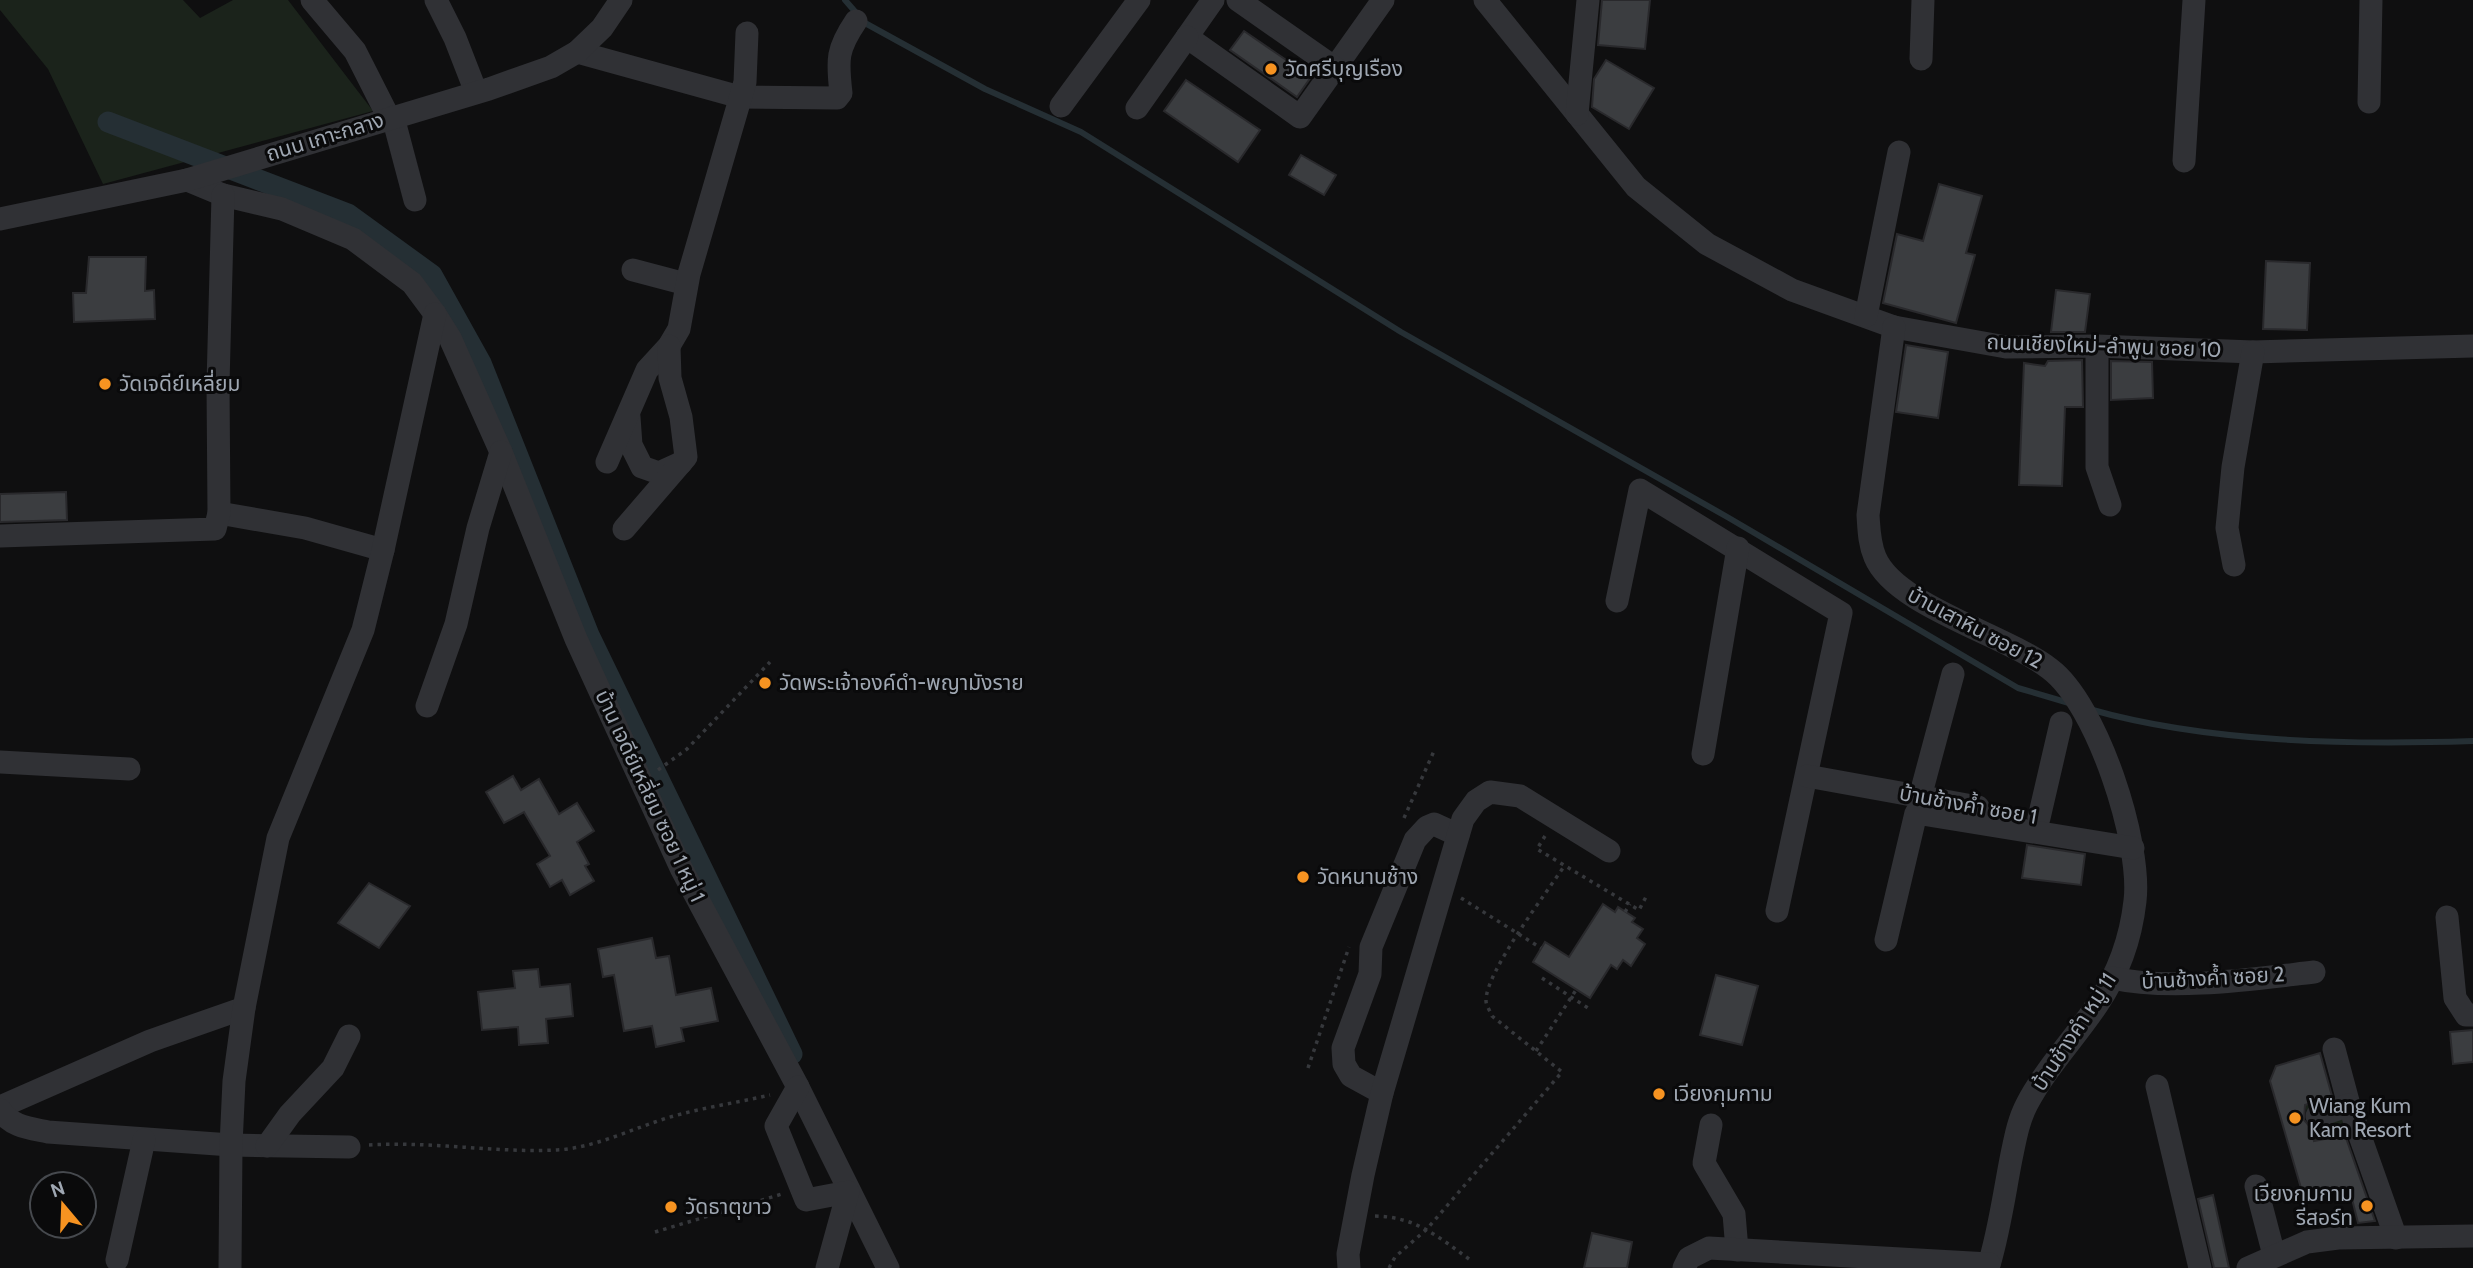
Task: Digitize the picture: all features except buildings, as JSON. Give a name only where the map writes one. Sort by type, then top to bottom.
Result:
[{"type":"street","points":[[312,0],[355,51],[391,118],[415,200]]},
{"type":"street","points":[[436,0],[456,38],[476,92]]},
{"type":"street","name":"ถนน เกาะกลาง","points":[[0,219],[187,180],[476,92],[551,66],[577,52],[602,28],[621,0]]},
{"type":"street","points":[[1062,106],[1139,0]]},
{"type":"street","points":[[1137,108],[1213,0]]},
{"type":"street","points":[[1238,0],[1335,68]]},
{"type":"street","points":[[1187,37],[1300,117],[1383,0]]},
{"type":"street","name":"ถนนเชียงใหม่-ลำพูน ซอย 10","points":[[1485,0],[1636,187],[1707,244],[1792,290],[1894,327],[2006,346],[2096,345],[2253,352],[2473,346]]},
{"type":"street","points":[[1577,114],[1588,0]]},
{"type":"street","points":[[1921,59],[1923,0]]},
{"type":"street","points":[[2184,161],[2194,0]]},
{"type":"street","points":[[2369,102],[2371,0]]},
{"type":"street","points":[[577,52],[740,97],[839,96],[839,51],[856,21]]},
{"type":"street","points":[[607,462],[647,370],[670,346],[679,329],[686,284],[745,82],[747,33]]},
{"type":"street","points":[[1866,316],[1899,152]]},
{"type":"street","name":"บ้าน เจดีย์เหลี่ยม ซอย 1 หมู่ 1","points":[[187,180],[223,195],[282,209],[353,239],[412,283],[435,314],[450,338],[501,452],[576,639],[681,868],[793,1095],[888,1268]]},
{"type":"street","points":[[217,521],[223,195]]},
{"type":"street","points":[[633,270],[686,284]]},
{"type":"street","points":[[230,1268],[234,1081],[244,1008],[278,838],[362,630],[383,550],[435,314]]},
{"type":"street","name":"บ้านเสาหิน ซอย 12","points":[[1894,327],[1868,515],[1869,537],[1875,559],[1905,593],[2035,658],[2065,681],[2086,718]]},
{"type":"street","points":[[2096,345],[2097,467],[2110,505]]},
{"type":"street","points":[[624,529],[686,457],[681,417],[670,379],[670,346]]},
{"type":"street","points":[[2234,565],[2227,528],[2253,352]]},
{"type":"street","points":[[628,412],[631,445],[642,467],[659,473],[681,463]]},
{"type":"street","points":[[427,706],[457,624],[478,528],[501,452]]},
{"type":"street","points":[[1617,601],[1640,490],[1841,612],[1777,911]]},
{"type":"street","points":[[0,536],[217,521],[305,528],[383,550]]},
{"type":"street","points":[[1703,754],[1738,548]]},
{"type":"street","points":[[1920,797],[1953,674]]},
{"type":"street","name":"บ้านช้างคำ หมู่ 11","points":[[1989,1266],[2017,1128],[2027,1104],[2059,1054],[2098,1003],[2112,978],[2124,952],[2136,898],[2131,840],[2114,779],[2086,718]]},
{"type":"street","points":[[2039,818],[2061,723]]},
{"type":"street","points":[[0,762],[129,769]]},
{"type":"street","name":"บ้านช้างค้ำ ซอย 1","points":[[1807,776],[2039,818],[2131,840]]},
{"type":"street","points":[[1349,1268],[1348,1254],[1354,1219],[1382,1093],[1463,819],[1476,801],[1490,792],[1520,796],[1609,851]]},
{"type":"street","points":[[1886,940],[1916,813],[2131,840]]},
{"type":"street","points":[[1382,1093],[1351,1076],[1344,1064],[1343,1048],[1370,974],[1371,947],[1415,840],[1421,832],[1434,824],[1458,835]]},
{"type":"street","points":[[2447,918],[2455,998],[2466,1015],[2473,1015]]},
{"type":"street","name":"บ้านช้างค้ำ ซอย 2","points":[[2112,978],[2141,984],[2249,979],[2314,972]]},
{"type":"street","points":[[244,1008],[114,1056],[0,1109],[6,1120],[19,1126],[48,1132],[231,1145],[349,1147]]},
{"type":"street","points":[[267,1146],[290,1114],[333,1068],[349,1036]]},
{"type":"street","points":[[2334,1049],[2349,1105],[2396,1238]]},
{"type":"street","points":[[2157,1086],[2200,1268]]},
{"type":"street","points":[[793,1095],[776,1126],[806,1200],[848,1192],[827,1268]]},
{"type":"street","points":[[2317,1116],[2349,1105]]},
{"type":"street","points":[[1711,1125],[1704,1163],[1734,1213],[1737,1250]]},
{"type":"street","points":[[117,1260],[144,1140]]},
{"type":"street","points":[[2256,1186],[2274,1255]]},
{"type":"street","points":[[2248,1268],[2307,1242],[2337,1238],[2473,1236]]},
{"type":"street","points":[[1684,1268],[1689,1258],[1709,1248],[1989,1266]]},
{"type":"path","points":[[667,765],[732,705],[770,662]]},
{"type":"path","points":[[1556,820],[1537,849],[1639,910],[1647,895]]},
{"type":"path","points":[[1389,1268],[1395,1257],[1427,1229],[1562,1072],[1492,1016],[1486,1002],[1489,983],[1499,961],[1565,865]]},
{"type":"path","points":[[1444,888],[1541,948]]},
{"type":"path","points":[[1625,912],[1629,904]]},
{"type":"path","points":[[1542,978],[1591,1010]]},
{"type":"path","points":[[1536,1051],[1576,990]]},
{"type":"path","points":[[349,1147],[402,1144],[489,1150],[559,1150],[612,1139],[656,1121],[777,1093],[793,1095]]},
{"type":"path","points":[[656,1232],[801,1188]]},
{"type":"path","points":[[1354,1219],[1376,1216],[1404,1218],[1433,1232],[1469,1259]]},
{"type":"shaded area","points":[[0,0],[183,0],[200,18],[233,0],[288,0],[373,111],[103,184],[48,69],[0,10]]},
{"type":"shaded area","points":[[2322,1099],[2358,1132],[2314,1141],[2305,1105]]},
{"type":"waterway","points":[[845,0],[865,23],[985,89],[1081,132],[1401,332],[1729,518],[2018,688],[2069,703]]},
{"type":"waterway","points":[[108,122],[348,214],[432,275],[481,363],[589,635],[792,1054]]},
{"type":"waterway","points":[[2089,709],[2182,729],[2230,735],[2329,742],[2473,741]]},
{"type":"place","name":"วัดศรีบุญเรือง","points":[[1271,69]]},
{"type":"place","name":"วัดเจดีย์เหลี่ยม","points":[[105,384]]},
{"type":"place","name":"วัดพระเจ้าองค์ดำ-พญามังราย","points":[[765,683]]},
{"type":"place","name":"วัดหนานช้าง","points":[[1303,877]]},
{"type":"place","name":"เวียงกุมกาม","points":[[1659,1094]]},
{"type":"place","name":"Wiang Kum Kam Resort","points":[[2295,1118]]},
{"type":"place","name":"เวียงกุมกาม รีสอร์ท","points":[[2367,1206]]},
{"type":"place","name":"วัดธาตุขาว","points":[[671,1207]]}]
